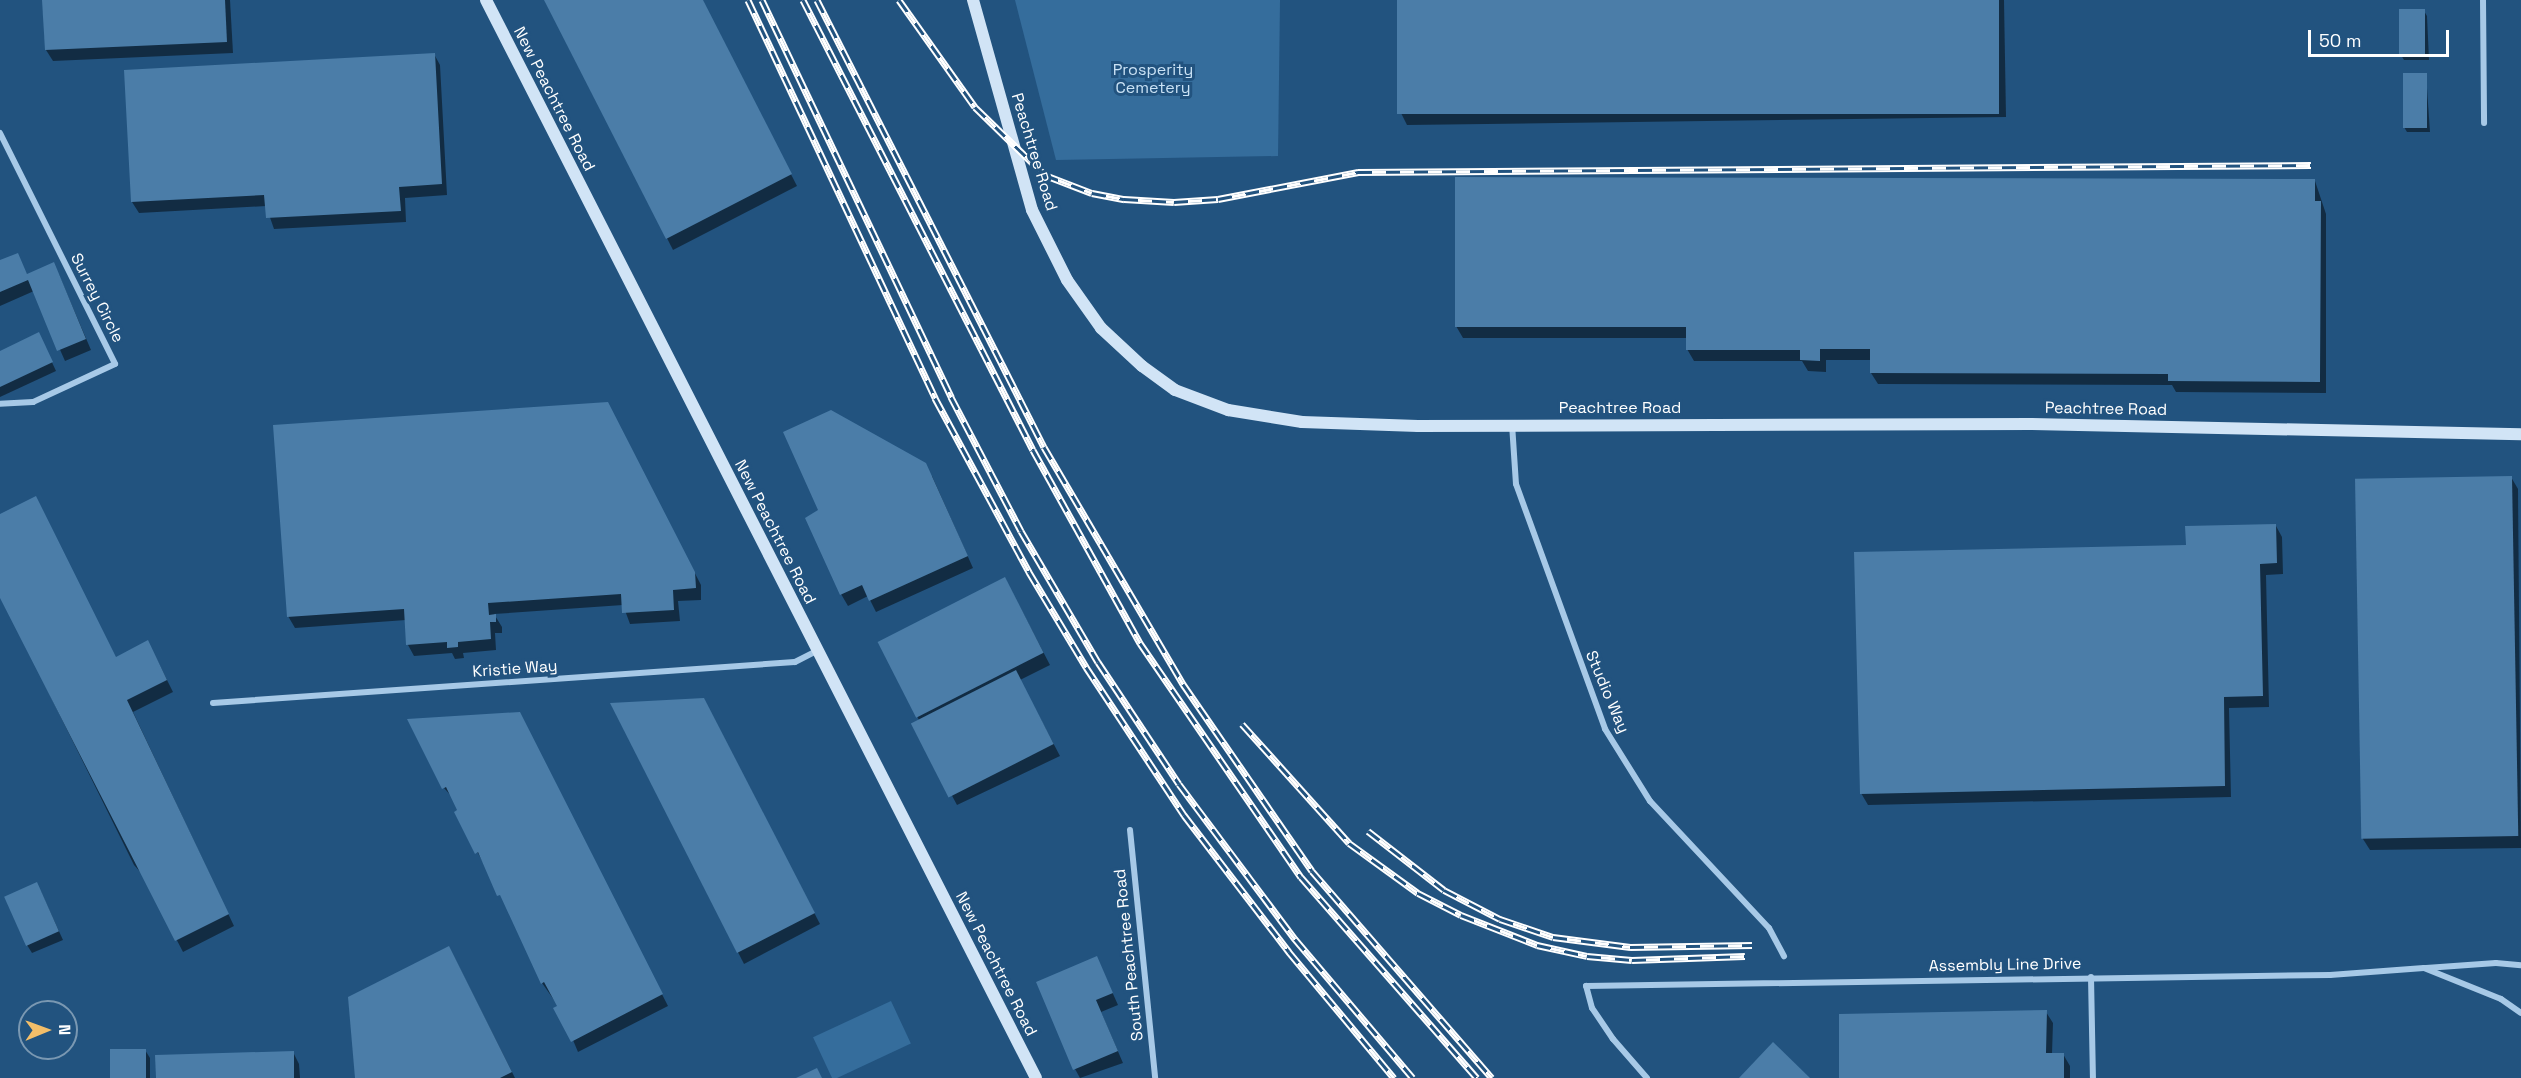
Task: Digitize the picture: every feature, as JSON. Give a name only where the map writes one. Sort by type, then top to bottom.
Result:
[{"type":"street","name":"New Peachtree Road","points":[[486,0],[1036,1078]]},
{"type":"street","name":"Peachtree Road","points":[[973,0],[1032,210],[1067,280],[1101,328],[1142,366],[1175,390],[1228,410],[1302,422],[2031,424],[2521,434]]},
{"type":"street","points":[[2483,0],[2484,123]]},
{"type":"street","name":"Surrey Circle","points":[[0,133],[115,364],[33,402],[0,404]]},
{"type":"street","name":"Studio Way","points":[[1512,424],[1515,484],[1605,729],[1650,801],[1770,928],[1784,956]]},
{"type":"street","name":"Kristie Way","points":[[213,703],[795,662],[817,651]]},
{"type":"street","name":"South Peachtree Road","points":[[1130,830],[1155,1078]]},
{"type":"street","name":"Assembly Line Drive","points":[[1647,1078],[1613,1039],[1592,1008],[1586,986],[2330,975],[2496,963],[2521,965]]},
{"type":"street","name":"Assembly Line Drive","points":[[2424,968],[2501,999],[2521,1013]]},
{"type":"street","points":[[2091,977],[2093,1078]]},
{"type":"green space","name":"Prosperity Cemetery","points":[[1015,0],[1280,0],[1278,156],[1056,160]]},
{"type":"green space","points":[[891,1001],[911,1044],[837,1078],[832,1078],[813,1037]]},
{"type":"building","points":[[42,0],[225,0],[227,42],[45,50]]},
{"type":"building","points":[[544,0],[703,0],[792,174],[666,239]]},
{"type":"building","points":[[1397,0],[1999,0],[1999,114],[1397,114]]},
{"type":"building","points":[[2399,9],[2425,9],[2425,55],[2399,55]]},
{"type":"building","points":[[435,53],[442,184],[399,187],[401,211],[266,218],[264,195],[131,202],[124,70]]},
{"type":"building","points":[[2403,73],[2427,73],[2427,128],[2403,128]]},
{"type":"building","points":[[1455,177],[2315,179],[2315,201],[2321,201],[2320,382],[2168,381],[2168,374],[1870,373],[1870,349],[1820,349],[1820,361],[1800,360],[1800,350],[1686,350],[1686,327],[1455,327]]},
{"type":"building","points":[[18,253],[27,274],[54,262],[86,339],[57,351],[28,280],[0,292],[0,260]]},
{"type":"building","points":[[39,332],[53,362],[0,387],[0,351]]},
{"type":"building","points":[[608,402],[695,572],[696,588],[673,590],[674,610],[622,613],[621,594],[488,603],[489,615],[496,614],[496,622],[490,622],[491,639],[458,642],[458,647],[447,648],[447,642],[406,645],[404,609],[287,617],[273,425]]},
{"type":"building","points":[[831,410],[926,463],[968,556],[869,601],[862,585],[840,595],[805,518],[818,510],[783,432]]},
{"type":"building","points":[[2512,476],[2518,836],[2361,839],[2355,479]]},
{"type":"building","points":[[36,496],[116,657],[148,640],[167,680],[127,700],[229,914],[175,941],[0,598],[0,514]]},
{"type":"building","points":[[2276,524],[2277,563],[2260,564],[2263,696],[2224,697],[2225,786],[1860,794],[1854,552],[2186,545],[2185,526]]},
{"type":"building","points":[[1005,577],[1044,653],[916,718],[878,642]]},
{"type":"building","points":[[1016,670],[1054,744],[949,798],[911,724]]},
{"type":"building","points":[[704,698],[815,913],[737,953],[610,703]]},
{"type":"building","points":[[520,712],[663,994],[571,1042],[553,1008],[557,1006],[544,982],[541,984],[500,895],[497,896],[478,852],[475,854],[454,812],[457,810],[446,787],[442,789],[407,719]]},
{"type":"building","points":[[37,882],[59,931],[26,946],[4,897]]},
{"type":"building","points":[[449,946],[512,1072],[500,1078],[355,1078],[348,997]]},
{"type":"building","points":[[1097,956],[1113,993],[1096,1000],[1118,1051],[1073,1070],[1036,982]]},
{"type":"building","points":[[2047,1010],[2046,1053],[2064,1053],[2064,1078],[1839,1078],[1839,1014]]},
{"type":"building","points":[[1773,1042],[1810,1078],[1739,1078]]},
{"type":"building","points":[[110,1049],[146,1049],[146,1078],[110,1078]]},
{"type":"building","points":[[294,1051],[294,1078],[156,1078],[155,1055]]},
{"type":"building","points":[[817,1068],[822,1078],[796,1078]]},
{"type":"railway","points":[[748,0],[935,398],[1029,572],[1086,667],[1184,815],[1289,952],[1394,1078]]},
{"type":"railway","points":[[762,0],[951,397],[1021,531],[1098,662],[1179,784],[1295,939],[1413,1078]]},
{"type":"railway","points":[[803,0],[1033,450],[1140,643],[1301,877],[1477,1078]]},
{"type":"railway","points":[[817,0],[1044,447],[1183,684],[1312,871],[1492,1078]]},
{"type":"railway","points":[[899,0],[975,107],[1045,175],[1092,193],[1124,199],[1174,202],[1218,199],[1358,172],[2311,165]]},
{"type":"railway","points":[[1242,724],[1349,843],[1418,893],[1461,915],[1537,945],[1587,956],[1632,960],[1745,956]]},
{"type":"railway","points":[[1368,831],[1444,890],[1500,919],[1553,937],[1630,947],[1752,945]]}]
